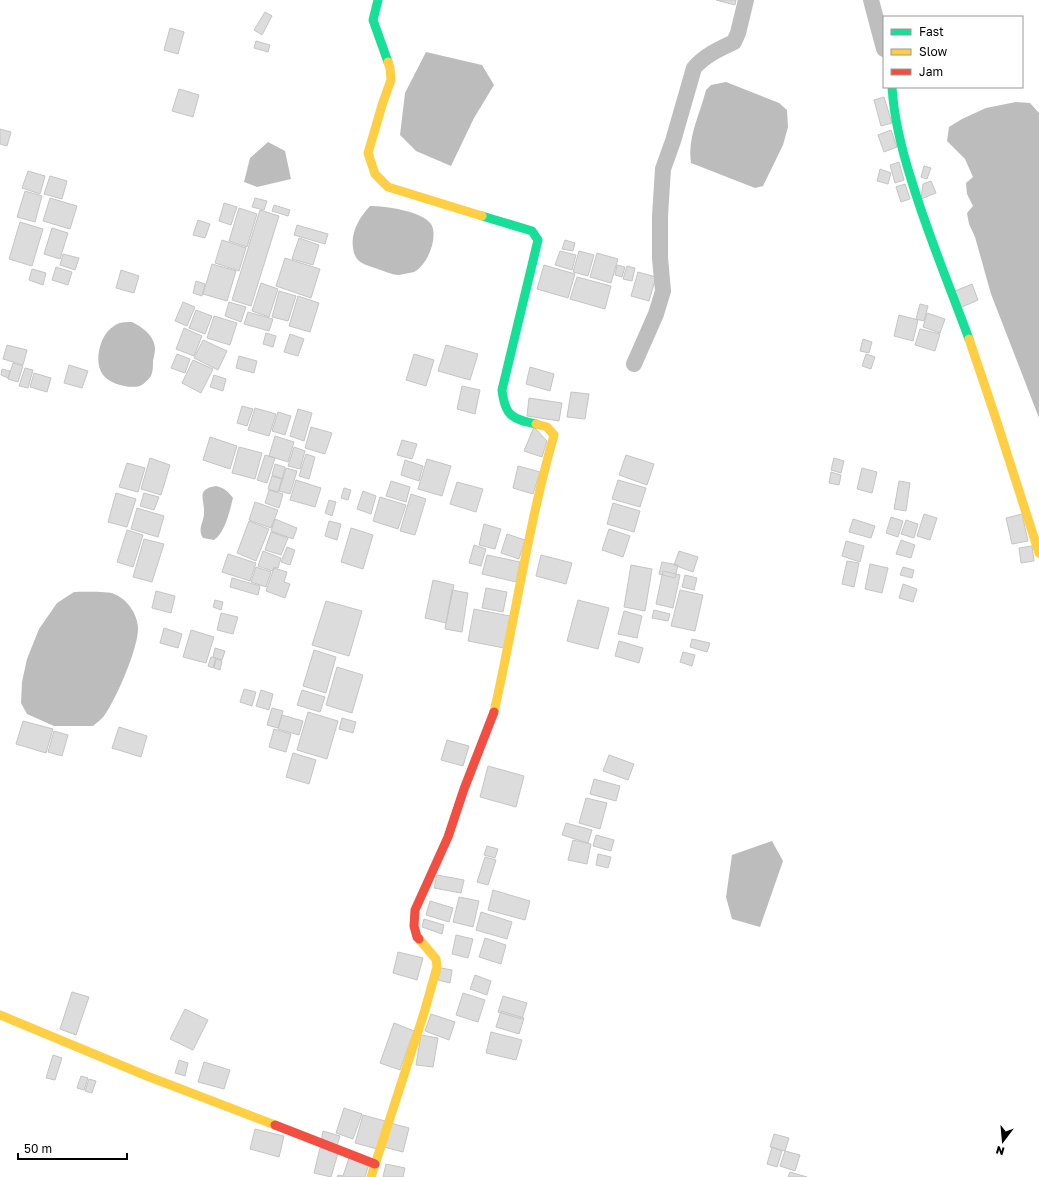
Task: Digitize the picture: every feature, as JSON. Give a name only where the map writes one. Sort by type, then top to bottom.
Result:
[{"type":"main road","points":[[371,1177],[424,1013],[437,967],[436,959],[417,937],[414,926],[415,910],[448,837],[464,789],[494,714],[506,660],[527,547],[554,435],[547,427],[522,422],[515,418],[506,410],[502,402],[502,390],[538,240],[532,231],[388,187],[374,174],[368,153],[391,80],[390,68],[373,20],[378,0]]},
{"type":"main road","points":[[892,88],[893,102],[902,150],[919,207],[991,402],[1039,553]]},
{"type":"main road","points":[[0,1016],[375,1164]]},
{"type":"street","points":[[634,364],[656,314],[663,291],[660,258],[660,216],[663,169],[673,141],[694,68],[700,60],[720,48],[734,42],[738,33],[746,0]]},
{"type":"street","points":[[871,0],[883,45]]},
{"type":"shaded area","points":[[426,52],[482,65],[494,85],[474,118],[451,166],[416,151],[400,135],[405,93]]},
{"type":"shaded area","points":[[726,82],[779,103],[787,110],[788,127],[783,145],[763,186],[755,188],[691,163],[690,154],[692,135],[706,90],[711,85]]},
{"type":"shaded area","points":[[1016,102],[1030,103],[1039,113],[1039,418],[991,294],[975,237],[969,224],[967,213],[973,206],[967,194],[966,183],[973,177],[965,159],[947,141],[949,127],[962,119],[986,108]]},
{"type":"shaded area","points":[[268,142],[285,151],[291,179],[257,187],[244,182],[250,158]]},
{"type":"shaded area","points":[[370,206],[403,210],[426,219],[431,224],[434,236],[433,243],[427,258],[419,269],[414,272],[396,275],[365,265],[357,259],[353,246],[354,234],[358,222]]},
{"type":"shaded area","points":[[132,322],[140,326],[150,335],[155,348],[151,376],[143,384],[136,387],[120,385],[106,378],[100,369],[98,356],[102,342],[109,330],[118,324]]},
{"type":"shaded area","points":[[216,486],[226,490],[233,498],[229,515],[224,527],[218,537],[214,540],[203,538],[201,535],[204,516],[202,496],[203,492],[209,487]]},
{"type":"shaded area","points":[[74,592],[101,592],[119,596],[127,603],[136,617],[138,627],[137,636],[135,647],[126,673],[115,698],[103,717],[93,726],[54,726],[27,714],[21,703],[22,682],[27,659],[39,629],[57,603]]},
{"type":"shaded area","points":[[772,841],[783,861],[760,927],[732,919],[726,897],[732,855]]},
{"type":"building","points":[[716,0],[736,0],[735,5]]},
{"type":"building","points":[[265,12],[272,16],[262,35],[254,30]]},
{"type":"building","points":[[170,28],[184,32],[178,54],[164,50]]},
{"type":"building","points":[[256,41],[270,45],[268,52],[254,48]]},
{"type":"building","points":[[179,89],[199,95],[193,117],[172,111]]},
{"type":"building","points":[[884,97],[892,123],[881,126],[874,100]]},
{"type":"building","points":[[0,129],[11,132],[7,146],[0,144]]},
{"type":"building","points":[[891,130],[897,147],[884,152],[878,135]]},
{"type":"building","points":[[899,162],[904,180],[895,183],[890,165]]},
{"type":"building","points":[[924,166],[931,168],[927,179],[921,177]]},
{"type":"building","points":[[880,169],[891,173],[888,184],[877,181]]},
{"type":"building","points":[[28,171],[45,176],[40,194],[22,188]]},
{"type":"building","points":[[50,176],[67,181],[62,199],[44,194]]},
{"type":"building","points":[[931,181],[936,193],[921,199],[923,184]]},
{"type":"building","points":[[905,184],[910,199],[901,202],[896,187]]},
{"type":"building","points":[[25,191],[42,196],[35,222],[17,217]]},
{"type":"building","points":[[50,198],[77,206],[70,229],[43,221]]},
{"type":"building","points":[[255,198],[267,201],[264,210],[252,207]]},
{"type":"building","points":[[224,203],[237,207],[231,225],[219,221]]},
{"type":"building","points":[[274,205],[290,210],[288,216],[272,211]]},
{"type":"building","points":[[239,208],[257,214],[247,247],[229,241]]},
{"type":"building","points":[[260,210],[279,216],[251,306],[232,300]]},
{"type":"building","points":[[198,220],[210,224],[205,238],[193,235]]},
{"type":"building","points":[[20,222],[43,229],[32,266],[9,259]]},
{"type":"building","points":[[297,225],[328,234],[325,244],[294,235]]},
{"type":"building","points":[[52,228],[68,233],[60,259],[44,254]]},
{"type":"building","points":[[299,238],[319,245],[313,265],[292,259]]},
{"type":"building","points":[[222,240],[246,248],[239,271],[215,263]]},
{"type":"building","points":[[565,240],[575,243],[573,251],[562,249]]},
{"type":"building","points":[[560,251],[576,255],[572,270],[555,265]]},
{"type":"building","points":[[579,251],[594,255],[588,276],[573,272]]},
{"type":"building","points":[[597,253],[618,259],[611,283],[590,277]]},
{"type":"building","points":[[63,254],[79,258],[75,270],[60,265]]},
{"type":"building","points":[[285,258],[320,269],[311,298],[276,286]]},
{"type":"building","points":[[212,264],[236,271],[227,301],[203,294]]},
{"type":"building","points":[[544,265],[575,274],[568,298],[537,289]]},
{"type":"building","points":[[617,265],[625,267],[622,277],[615,275]]},
{"type":"building","points":[[627,266],[635,268],[632,281],[623,279]]},
{"type":"building","points":[[56,267],[72,272],[68,285],[52,280]]},
{"type":"building","points":[[32,269],[46,273],[43,285],[29,280]]},
{"type":"building","points":[[121,270],[139,276],[134,293],[116,288]]},
{"type":"building","points":[[638,272],[656,277],[649,301],[631,296]]},
{"type":"building","points":[[577,277],[611,286],[605,309],[570,299]]},
{"type":"building","points":[[196,281],[205,284],[202,296],[193,293]]},
{"type":"building","points":[[261,283],[278,289],[269,317],[252,311]]},
{"type":"building","points":[[972,284],[978,300],[960,308],[953,292]]},
{"type":"building","points":[[279,291],[296,296],[288,321],[272,317]]},
{"type":"building","points":[[298,296],[319,303],[310,332],[289,326]]},
{"type":"building","points":[[183,302],[195,307],[187,326],[175,321]]},
{"type":"building","points":[[229,302],[246,307],[241,322],[225,316]]},
{"type":"building","points":[[920,304],[928,306],[924,321],[916,319]]},
{"type":"building","points":[[196,310],[212,316],[205,334],[189,328]]},
{"type":"building","points":[[248,312],[273,319],[269,331],[244,324]]},
{"type":"building","points":[[927,313],[945,319],[940,333],[923,327]]},
{"type":"building","points":[[899,315],[918,320],[913,341],[894,336]]},
{"type":"building","points":[[214,316],[237,323],[230,345],[207,338]]},
{"type":"building","points":[[184,328],[202,336],[194,356],[176,349]]},
{"type":"building","points":[[920,329],[940,334],[935,351],[915,345]]},
{"type":"building","points":[[266,333],[276,336],[273,347],[263,344]]},
{"type":"building","points":[[290,334],[304,339],[298,356],[284,352]]},
{"type":"building","points":[[863,339],[872,342],[869,353],[860,351]]},
{"type":"building","points":[[203,340],[227,351],[218,370],[194,358]]},
{"type":"building","points":[[7,345],[27,350],[23,365],[3,359]]},
{"type":"building","points":[[446,345],[478,354],[470,380],[438,371]]},
{"type":"building","points":[[177,354],[190,359],[185,373],[171,368]]},
{"type":"building","points":[[414,354],[434,360],[426,386],[406,380]]},
{"type":"building","points":[[866,354],[875,357],[871,369],[862,366]]},
{"type":"building","points":[[239,356],[257,361],[254,373],[236,368]]},
{"type":"building","points":[[193,360],[213,369],[201,393],[182,383]]},
{"type":"building","points":[[13,363],[23,366],[18,382],[8,379]]},
{"type":"building","points":[[69,365],[88,371],[82,388],[64,383]]},
{"type":"building","points":[[530,367],[554,374],[550,391],[526,384]]},
{"type":"building","points":[[25,368],[33,370],[28,388],[19,386]]},
{"type":"building","points":[[2,369],[10,371],[8,378],[1,375]]},
{"type":"building","points":[[34,373],[51,378],[47,392],[30,387]]},
{"type":"building","points":[[214,375],[226,379],[223,391],[210,387]]},
{"type":"building","points":[[462,386],[480,390],[475,414],[457,409]]},
{"type":"building","points":[[571,392],[589,394],[585,419],[567,417]]},
{"type":"building","points":[[529,398],[562,403],[559,421],[527,416]]},
{"type":"building","points":[[242,406],[253,409],[247,426],[237,423]]},
{"type":"building","points":[[255,408],[276,414],[269,436],[248,430]]},
{"type":"building","points":[[298,409],[312,413],[304,441],[290,436]]},
{"type":"building","points":[[278,412],[291,416],[285,435],[272,431]]},
{"type":"building","points":[[311,427],[332,433],[325,454],[305,448]]},
{"type":"building","points":[[534,427],[547,441],[542,457],[524,451]]},
{"type":"building","points":[[275,436],[294,442],[288,462],[269,456]]},
{"type":"building","points":[[210,437],[237,446],[230,469],[203,460]]},
{"type":"building","points":[[402,440],[417,444],[412,459],[397,455]]},
{"type":"building","points":[[239,447],[262,453],[255,479],[232,473]]},
{"type":"building","points":[[294,447],[305,451],[300,469],[288,466]]},
{"type":"building","points":[[306,454],[315,457],[309,479],[299,476]]},
{"type":"building","points":[[265,455],[275,458],[267,483],[257,480]]},
{"type":"building","points":[[626,455],[654,464],[647,485],[619,475]]},
{"type":"building","points":[[150,458],[170,465],[161,495],[141,489]]},
{"type":"building","points":[[834,458],[844,461],[841,473],[831,470]]},
{"type":"building","points":[[427,459],[451,466],[442,496],[418,489]]},
{"type":"building","points":[[405,460],[423,466],[419,481],[401,475]]},
{"type":"building","points":[[127,463],[145,468],[138,492],[119,487]]},
{"type":"building","points":[[275,464],[285,467],[282,479],[272,475]]},
{"type":"building","points":[[518,466],[540,472],[533,494],[513,488]]},
{"type":"building","points":[[286,468],[297,471],[290,494],[279,491]]},
{"type":"building","points":[[862,468],[877,472],[872,493],[857,489]]},
{"type":"building","points":[[831,472],[841,475],[839,485],[829,483]]},
{"type":"building","points":[[272,476],[282,479],[278,492],[268,489]]},
{"type":"building","points":[[296,480],[321,488],[315,507],[290,500]]},
{"type":"building","points":[[618,480],[646,488],[640,507],[612,499]]},
{"type":"building","points":[[391,481],[410,487],[406,502],[386,496]]},
{"type":"building","points":[[899,481],[910,483],[906,511],[894,509]]},
{"type":"building","points":[[457,482],[483,489],[476,512],[450,504]]},
{"type":"building","points":[[344,488],[351,490],[348,500],[341,498]]},
{"type":"building","points":[[269,490],[283,494],[279,508],[265,503]]},
{"type":"building","points":[[363,491],[376,496],[371,514],[357,509]]},
{"type":"building","points":[[116,493],[136,499],[127,527],[108,522]]},
{"type":"building","points":[[144,493],[159,497],[154,510],[140,506]]},
{"type":"building","points":[[411,494],[426,499],[415,535],[400,531]]},
{"type":"building","points":[[380,497],[406,505],[398,529],[373,521]]},
{"type":"building","points":[[329,500],[336,502],[332,516],[325,513]]},
{"type":"building","points":[[255,502],[278,510],[271,528],[249,520]]},
{"type":"building","points":[[613,503],[640,511],[634,532],[607,524]]},
{"type":"building","points":[[137,508],[164,516],[158,537],[131,529]]},
{"type":"building","points":[[924,514],[937,518],[930,540],[917,536]]},
{"type":"building","points":[[1022,514],[1028,541],[1012,544],[1006,518]]},
{"type":"building","points":[[891,517],[903,521],[898,537],[886,533]]},
{"type":"building","points":[[275,519],[297,528],[293,539],[271,531]]},
{"type":"building","points":[[853,519],[875,526],[871,538],[849,532]]},
{"type":"building","points":[[906,520],[918,524],[914,538],[901,534]]},
{"type":"building","points":[[249,521],[269,529],[256,561],[237,553]]},
{"type":"building","points":[[329,521],[341,524],[337,540],[325,536]]},
{"type":"building","points":[[484,524],[501,529],[495,549],[479,545]]},
{"type":"building","points":[[351,528],[373,535],[363,569],[341,562]]},
{"type":"building","points":[[609,529],[630,536],[623,557],[602,550]]},
{"type":"building","points":[[127,530],[143,535],[133,567],[117,562]]},
{"type":"building","points":[[271,532],[288,538],[281,555],[265,550]]},
{"type":"building","points":[[507,534],[525,540],[519,559],[501,553]]},
{"type":"building","points":[[144,539],[164,544],[152,582],[133,577]]},
{"type":"building","points":[[901,540],[915,545],[911,558],[896,554]]},
{"type":"building","points":[[846,541],[864,546],[860,562],[842,556]]},
{"type":"building","points":[[474,545],[486,549],[481,566],[469,563]]},
{"type":"building","points":[[1032,546],[1034,561],[1021,563],[1019,548]]},
{"type":"building","points":[[287,547],[295,550],[290,565],[281,562]]},
{"type":"building","points":[[263,551],[281,558],[278,568],[274,567],[272,571],[258,566]]},
{"type":"building","points":[[679,551],[698,557],[693,572],[674,565]]},
{"type":"building","points":[[228,554],[256,563],[250,581],[222,572]]},
{"type":"building","points":[[487,555],[520,562],[516,582],[482,574]]},
{"type":"building","points":[[541,555],[572,563],[566,584],[536,576]]},
{"type":"building","points":[[847,561],[859,563],[854,587],[842,584]]},
{"type":"building","points":[[662,562],[678,565],[675,578],[659,574]]},
{"type":"building","points":[[870,564],[888,568],[882,593],[865,589]]},
{"type":"building","points":[[631,565],[652,569],[645,611],[624,607]]},
{"type":"building","points":[[256,567],[271,572],[266,587],[251,582]]},
{"type":"building","points":[[903,567],[914,570],[912,578],[900,575]]},
{"type":"building","points":[[274,568],[287,572],[284,582],[290,584],[285,598],[266,591]]},
{"type":"building","points":[[663,571],[680,575],[673,608],[656,604]]},
{"type":"building","points":[[685,575],[697,578],[694,590],[682,587]]},
{"type":"building","points":[[232,578],[260,586],[258,595],[230,587]]},
{"type":"building","points":[[433,580],[454,585],[446,623],[425,618]]},
{"type":"building","points":[[903,584],[917,589],[913,602],[899,598]]},
{"type":"building","points":[[486,588],[507,592],[503,612],[482,608]]},
{"type":"building","points":[[452,590],[468,593],[462,632],[445,629]]},
{"type":"building","points":[[680,590],[703,595],[695,631],[671,626]]},
{"type":"building","points":[[156,591],[175,596],[171,613],[152,608]]},
{"type":"building","points":[[215,600],[223,602],[221,610],[213,607]]},
{"type":"building","points":[[578,600],[609,608],[598,649],[567,641]]},
{"type":"building","points":[[326,601],[362,611],[349,656],[312,645]]},
{"type":"building","points":[[474,609],[510,616],[504,648],[468,641]]},
{"type":"building","points":[[654,610],[670,614],[668,621],[652,618]]},
{"type":"building","points":[[624,611],[642,616],[637,638],[618,634]]},
{"type":"building","points":[[221,613],[238,617],[233,634],[217,630]]},
{"type":"building","points":[[164,628],[182,634],[178,648],[160,643]]},
{"type":"building","points":[[191,630],[214,637],[206,663],[183,657]]},
{"type":"building","points":[[692,639],[710,643],[707,652],[690,647]]},
{"type":"building","points":[[619,641],[643,648],[639,663],[615,656]]},
{"type":"building","points":[[215,648],[225,651],[222,660],[213,657]]},
{"type":"building","points":[[314,650],[336,657],[326,693],[303,686]]},
{"type":"building","points":[[683,652],[695,655],[692,666],[680,662]]},
{"type":"building","points":[[211,657],[216,658],[213,668],[208,666]]},
{"type":"building","points":[[216,659],[222,661],[220,670],[214,668]]},
{"type":"building","points":[[337,667],[363,675],[352,713],[326,705]]},
{"type":"building","points":[[244,689],[256,692],[252,706],[240,702]]},
{"type":"building","points":[[261,690],[273,694],[269,710],[256,706]]},
{"type":"building","points":[[302,690],[325,697],[320,712],[297,705]]},
{"type":"building","points":[[272,708],[283,711],[278,728],[267,725]]},
{"type":"building","points":[[308,712],[338,721],[327,759],[297,750]]},
{"type":"building","points":[[282,715],[303,721],[299,735],[278,729]]},
{"type":"building","points":[[342,718],[356,722],[353,733],[339,729]]},
{"type":"building","points":[[23,721],[53,729],[46,753],[16,744]]},
{"type":"building","points":[[119,727],[147,736],[141,757],[112,748]]},
{"type":"building","points":[[274,729],[291,734],[286,752],[269,747]]},
{"type":"building","points":[[54,731],[68,735],[62,756],[48,752]]},
{"type":"building","points":[[447,740],[469,746],[463,766],[441,760]]},
{"type":"building","points":[[293,753],[316,760],[309,784],[286,777]]},
{"type":"building","points":[[609,755],[634,764],[628,780],[603,771]]},
{"type":"building","points":[[488,766],[524,776],[516,807],[480,797]]},
{"type":"building","points":[[594,779],[620,786],[616,801],[590,794]]},
{"type":"building","points":[[586,798],[607,803],[600,829],[579,823]]},
{"type":"building","points":[[566,823],[592,830],[588,843],[562,835]]},
{"type":"building","points":[[596,835],[614,840],[611,851],[593,846]]},
{"type":"building","points":[[573,840],[591,844],[587,864],[568,860]]},
{"type":"building","points":[[487,846],[498,849],[495,858],[484,855]]},
{"type":"building","points":[[598,854],[611,857],[608,868],[596,865]]},
{"type":"building","points":[[485,857],[496,860],[488,885],[477,882]]},
{"type":"building","points":[[437,875],[464,880],[461,893],[434,888]]},
{"type":"building","points":[[493,890],[530,901],[525,920],[488,910]]},
{"type":"building","points":[[459,897],[479,901],[473,927],[453,922]]},
{"type":"building","points":[[430,901],[453,908],[449,922],[426,915]]},
{"type":"building","points":[[481,912],[512,922],[507,939],[476,930]]},
{"type":"building","points":[[424,919],[444,925],[442,934],[422,927]]},
{"type":"building","points":[[456,935],[473,939],[468,958],[452,954]]},
{"type":"building","points":[[485,938],[506,945],[501,964],[479,957]]},
{"type":"building","points":[[398,952],[423,958],[417,980],[393,973]]},
{"type":"building","points":[[441,968],[452,970],[450,983],[438,980]]},
{"type":"building","points":[[475,975],[491,981],[487,995],[470,989]]},
{"type":"building","points":[[72,992],[89,997],[76,1035],[60,1029]]},
{"type":"building","points":[[463,993],[485,1000],[478,1022],[456,1015]]},
{"type":"building","points":[[503,996],[527,1003],[522,1019],[498,1012]]},
{"type":"building","points":[[185,1009],[208,1020],[193,1050],[170,1039]]},
{"type":"building","points":[[501,1011],[524,1018],[519,1034],[496,1027]]},
{"type":"building","points":[[431,1014],[455,1022],[449,1040],[425,1031]]},
{"type":"building","points":[[394,1023],[414,1031],[400,1070],[380,1063]]},
{"type":"building","points":[[491,1032],[522,1040],[516,1060],[486,1053]]},
{"type":"building","points":[[421,1035],[438,1038],[433,1067],[416,1065]]},
{"type":"building","points":[[53,1055],[62,1058],[55,1080],[46,1078]]},
{"type":"building","points":[[179,1060],[188,1063],[185,1076],[175,1073]]},
{"type":"building","points":[[204,1062],[230,1070],[224,1089],[198,1082]]},
{"type":"building","points":[[81,1076],[88,1078],[84,1090],[77,1088]]},
{"type":"building","points":[[89,1079],[96,1081],[92,1093],[85,1091]]},
{"type":"building","points":[[344,1108],[362,1114],[353,1139],[336,1133]]},
{"type":"building","points":[[363,1115],[385,1121],[377,1149],[355,1143]]},
{"type":"building","points":[[390,1123],[409,1128],[403,1152],[384,1147]]},
{"type":"building","points":[[255,1129],[284,1136],[279,1157],[250,1149]]},
{"type":"building","points":[[323,1131],[340,1136],[337,1146],[321,1142]]},
{"type":"building","points":[[774,1134],[789,1138],[785,1151],[770,1147]]},
{"type":"building","points":[[772,1147],[782,1151],[777,1167],[767,1164]]},
{"type":"building","points":[[320,1148],[338,1153],[331,1177],[314,1173]]},
{"type":"building","points":[[785,1151],[800,1155],[795,1171],[780,1166]]},
{"type":"building","points":[[349,1158],[369,1164],[365,1177],[337,1177],[338,1175],[343,1176]]},
{"type":"building","points":[[386,1164],[405,1168],[403,1177],[383,1177]]},
{"type":"building","points":[[790,1172],[807,1177],[788,1177]]},
{"type":"traffic: fast","points":[[378,0],[373,20],[388,62]]},
{"type":"traffic: fast","points":[[892,88],[897,123],[908,170],[932,241],[969,339]]},
{"type":"traffic: fast","points":[[482,216],[532,231],[538,240],[502,390],[505,406],[511,415],[515,418],[536,424]]},
{"type":"traffic: slow","points":[[388,62],[391,80],[368,153],[375,174],[388,187],[482,216]]},
{"type":"traffic: slow","points":[[969,339],[1039,553]]},
{"type":"traffic: slow","points":[[494,712],[529,538],[554,435],[547,427],[536,424]]},
{"type":"traffic: slow","points":[[371,1177],[424,1013],[437,967],[436,959],[419,939]]},
{"type":"traffic: slow","points":[[0,1015],[147,1076],[275,1125]]},
{"type":"traffic: jam","points":[[419,939],[414,926],[415,910],[448,837],[464,789],[494,712]]},
{"type":"traffic: jam","points":[[275,1125],[375,1164]]}]
